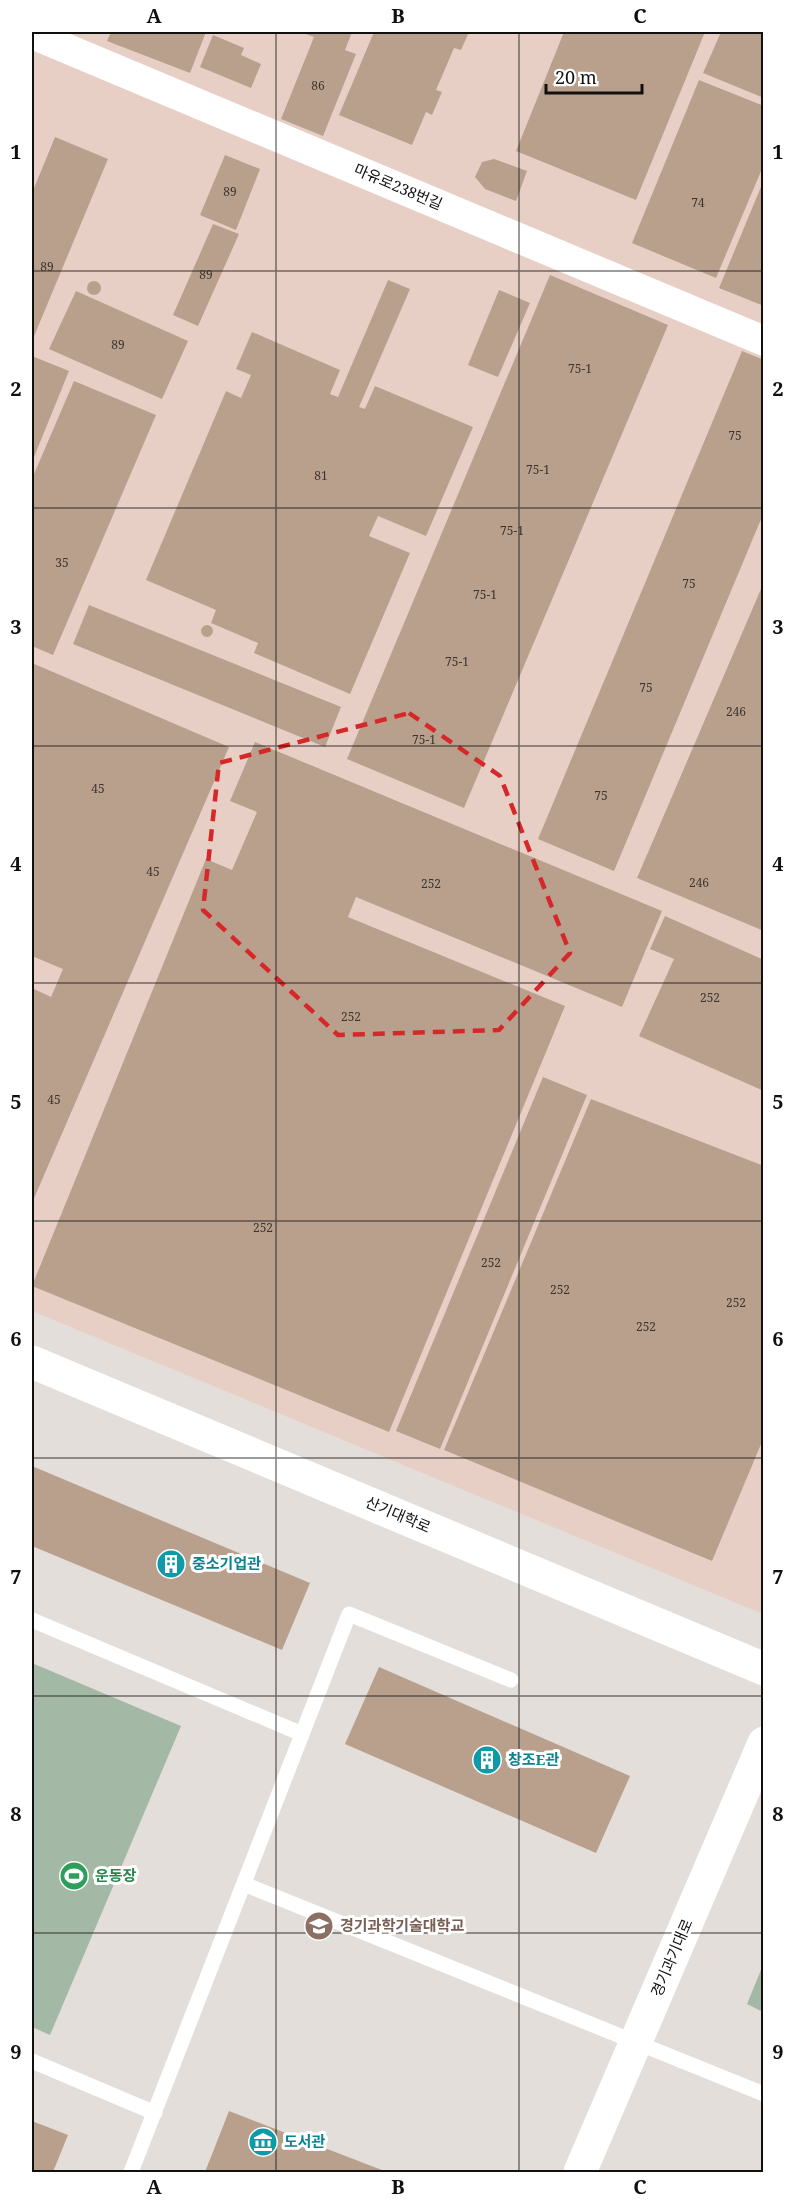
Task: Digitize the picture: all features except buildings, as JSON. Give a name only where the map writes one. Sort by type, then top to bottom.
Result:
[{"type":"street","name":"마유로238번길","points":[[32,34],[764,341]]},
{"type":"street","name":"산기대학로","points":[[32,1362],[764,1669]]},
{"type":"street","name":"경기과기대로","points":[[580,2172],[764,1743]]},
{"type":"lane","points":[[132,2172],[349,1614],[512,1680]]},
{"type":"lane","points":[[32,1620],[302,1734]]},
{"type":"lane","points":[[244,1884],[764,2094]]},
{"type":"lane","points":[[32,2061],[154,2114]]},
{"type":"highlighted area","points":[[409,713],[500,776],[570,953],[499,1030],[338,1035],[203,910],[219,763]]},
{"type":"shaded area","points":[[32,32],[763,32],[763,1614],[32,1311]]},
{"type":"green space","name":"운동장","points":[[32,1663],[181,1726],[50,2035],[32,2027]]},
{"type":"green space","points":[[763,1965],[764,2012],[747,2004]]},
{"type":"place","name":"중소기업관","points":[[171,1564]]},
{"type":"place","name":"창조E관","points":[[487,1760]]},
{"type":"place","name":"운동장","points":[[74,1876]]},
{"type":"place","name":"경기과학기술대학교","points":[[319,1926]]},
{"type":"place","name":"도서관","points":[[263,2142]]}]
